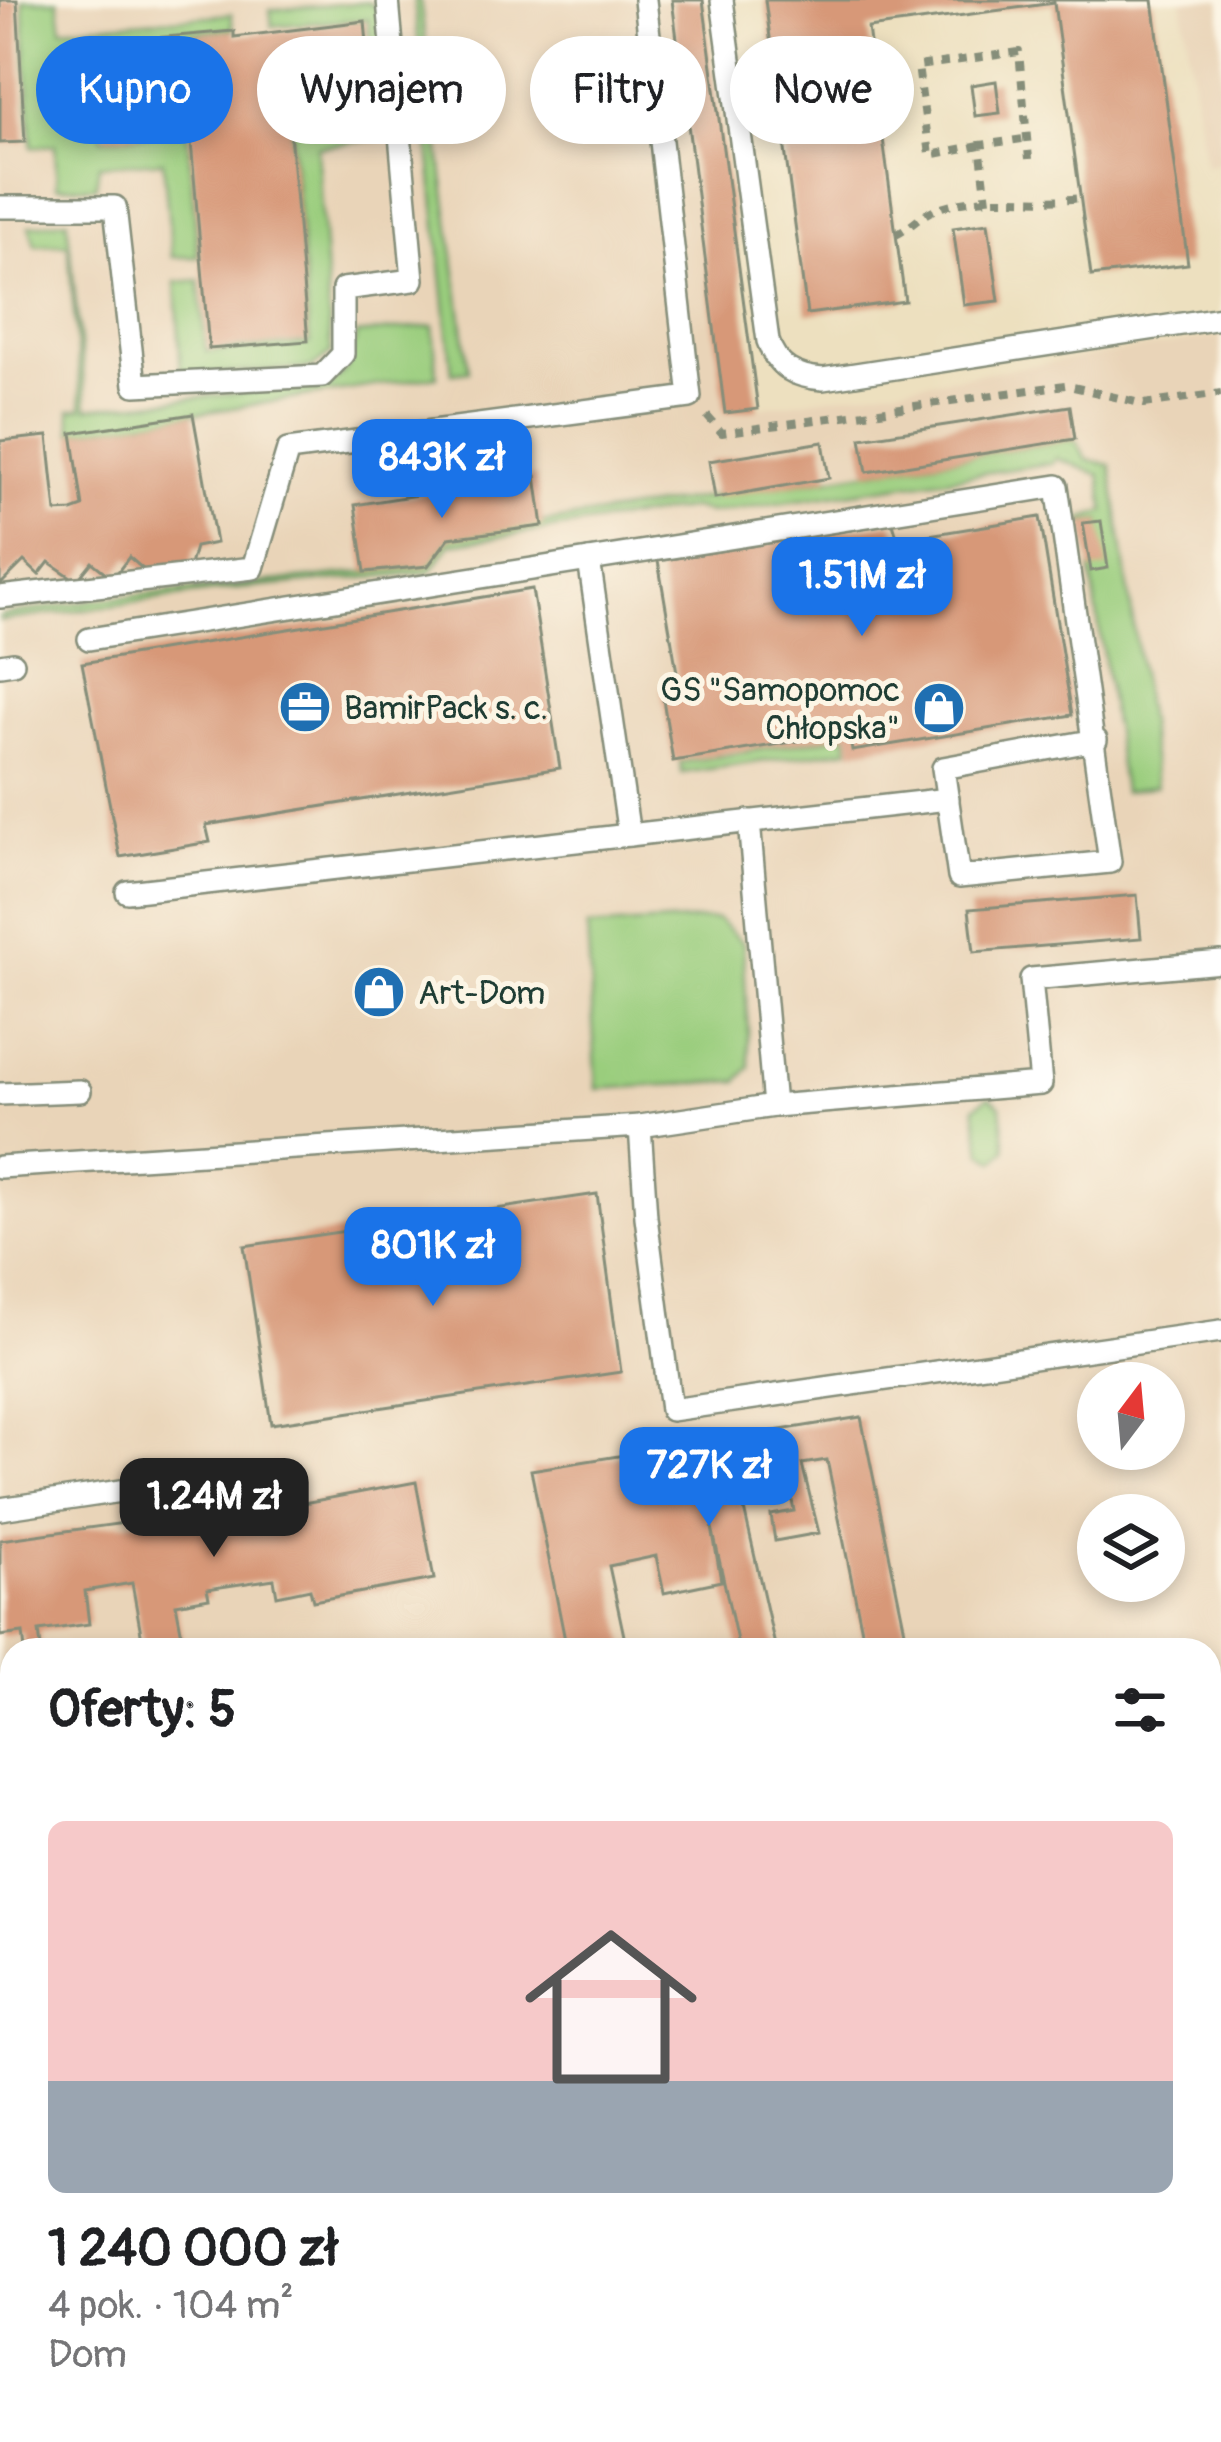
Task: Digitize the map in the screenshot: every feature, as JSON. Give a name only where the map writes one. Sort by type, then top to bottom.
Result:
[{"type":"lane","points":[[0,207],[115,207],[135,385],[322,376],[343,354],[343,289],[413,280],[388,0]]},
{"type":"lane","points":[[0,597],[253,568],[288,450],[690,397],[645,0]]},
{"type":"lane","points":[[722,0],[768,341],[781,365],[793,374],[823,379],[1221,318]]},
{"type":"lane","points":[[89,639],[1057,486],[1096,740],[1110,862],[958,877],[943,768],[1096,740]]},
{"type":"lane","points":[[589,560],[629,835]]},
{"type":"lane","points":[[127,892],[948,799]]},
{"type":"lane","points":[[749,820],[774,1106]]},
{"type":"lane","points":[[0,1166],[640,1126],[774,1106],[1041,1084],[1030,979],[1221,962]]},
{"type":"lane","points":[[0,1094],[80,1091]]},
{"type":"lane","points":[[640,1126],[671,1410],[1221,1331]]},
{"type":"lane","points":[[0,1509],[181,1482]]},
{"type":"path","points":[[1029,159],[1030,138],[1019,52],[918,66],[930,154],[1030,138]]},
{"type":"path","points":[[980,146],[987,201]]},
{"type":"path","points":[[896,236],[934,209],[1018,196],[1050,202],[1080,198]]},
{"type":"path","points":[[690,397],[722,433],[1065,386],[1144,404],[1221,393]]},
{"type":"shaded area","points":[[0,0],[703,0],[758,408],[1221,336],[1221,1638],[0,1638]]},
{"type":"shaded area","points":[[1182,0],[1221,0],[1221,162],[1205,166]]},
{"type":"green space","points":[[23,0],[58,0],[62,28],[231,14],[233,29],[158,36],[36,36],[36,144],[188,144],[198,257],[172,257],[163,161],[99,165],[96,187],[57,186],[55,145],[32,147]]},
{"type":"green space","points":[[414,0],[420,0],[425,36],[418,36]]},
{"type":"green space","points":[[367,2],[380,9],[383,36],[370,36],[368,19],[272,26],[270,10]]},
{"type":"green space","points":[[293,144],[340,144],[317,147],[331,353],[311,368],[181,376],[176,282],[199,280],[206,352],[310,343]]},
{"type":"green space","points":[[429,144],[439,144],[469,371],[452,373]]},
{"type":"green space","points":[[67,220],[87,408],[332,384],[346,371],[357,334],[433,326],[437,376],[72,433],[70,410],[82,408],[68,244],[35,245],[29,226]]},
{"type":"green space","points":[[1075,439],[1087,460],[1111,465],[1156,786],[1123,792],[1091,571],[1101,521],[1083,523],[1082,519],[1105,511],[1100,475],[1056,458],[1052,463],[709,513],[693,508],[451,544],[430,572],[226,590],[0,621],[0,616],[93,600],[427,566],[449,538]]},
{"type":"green space","points":[[847,735],[849,749],[682,773],[680,763]]},
{"type":"green space","points":[[717,919],[743,943],[750,1067],[738,1081],[597,1089],[587,927]]},
{"type":"green space","points":[[989,1096],[1001,1106],[1006,1150],[995,1161],[982,1152],[975,1107]]},
{"type":"building","points":[[0,0],[17,0],[25,142],[0,143]]},
{"type":"building","points":[[672,0],[703,0],[758,409],[725,413],[690,144],[706,144],[706,36],[677,36]]},
{"type":"building","points":[[765,0],[1153,0],[1188,264],[1091,276],[1054,3],[868,28],[869,36],[770,36]]},
{"type":"building","points":[[365,21],[366,36],[257,36],[257,144],[291,144],[308,341],[209,349],[191,144],[233,144],[233,36],[177,36],[234,31],[234,37]]},
{"type":"building","points":[[996,81],[1000,113],[975,116],[971,85]]},
{"type":"building","points":[[784,144],[884,144],[905,301],[807,314]]},
{"type":"building","points":[[988,223],[999,301],[964,305],[953,228]]},
{"type":"building","points":[[1070,406],[1075,439],[867,472],[861,438]]},
{"type":"building","points":[[193,414],[216,543],[195,547],[190,565],[144,570],[129,557],[117,573],[107,574],[92,562],[80,577],[71,577],[49,562],[39,575],[24,561],[0,585],[0,441],[48,436],[56,512],[72,511],[83,507],[72,433]]},
{"type":"building","points":[[823,442],[829,478],[715,498],[709,461]]},
{"type":"building","points":[[536,476],[543,526],[449,538],[428,566],[365,572],[355,505]]},
{"type":"building","points":[[1040,517],[1072,715],[852,751],[849,733],[673,761],[661,687],[679,684],[658,561],[893,523],[898,540]]},
{"type":"building","points":[[1101,521],[1108,568],[1091,571],[1083,523]]},
{"type":"building","points":[[532,589],[560,768],[206,825],[210,842],[120,857],[82,663]]},
{"type":"building","points":[[1137,895],[1141,938],[974,952],[969,909]]},
{"type":"building","points":[[597,1194],[621,1372],[271,1424],[244,1246]]},
{"type":"building","points":[[861,1417],[907,1638],[864,1638],[827,1460],[802,1464],[819,1533],[775,1541],[771,1515],[794,1511],[786,1467],[736,1474],[773,1638],[736,1638],[712,1527],[721,1581],[664,1593],[656,1556],[609,1566],[624,1638],[565,1638],[531,1470]]},
{"type":"building","points":[[416,1482],[434,1579],[313,1601],[310,1589],[277,1596],[274,1579],[207,1589],[209,1598],[176,1604],[182,1638],[142,1638],[132,1583],[85,1591],[89,1624],[39,1631],[40,1638],[24,1638],[23,1633],[0,1636],[0,1540],[292,1500],[293,1505]]},
{"type":"place","name":"BamirPack s. c.","points":[[305,707]]},
{"type":"place","name":"GS \"Samopomoc Chłopska\"","points":[[939,708]]},
{"type":"place","name":"Art-Dom","points":[[379,992]]}]
